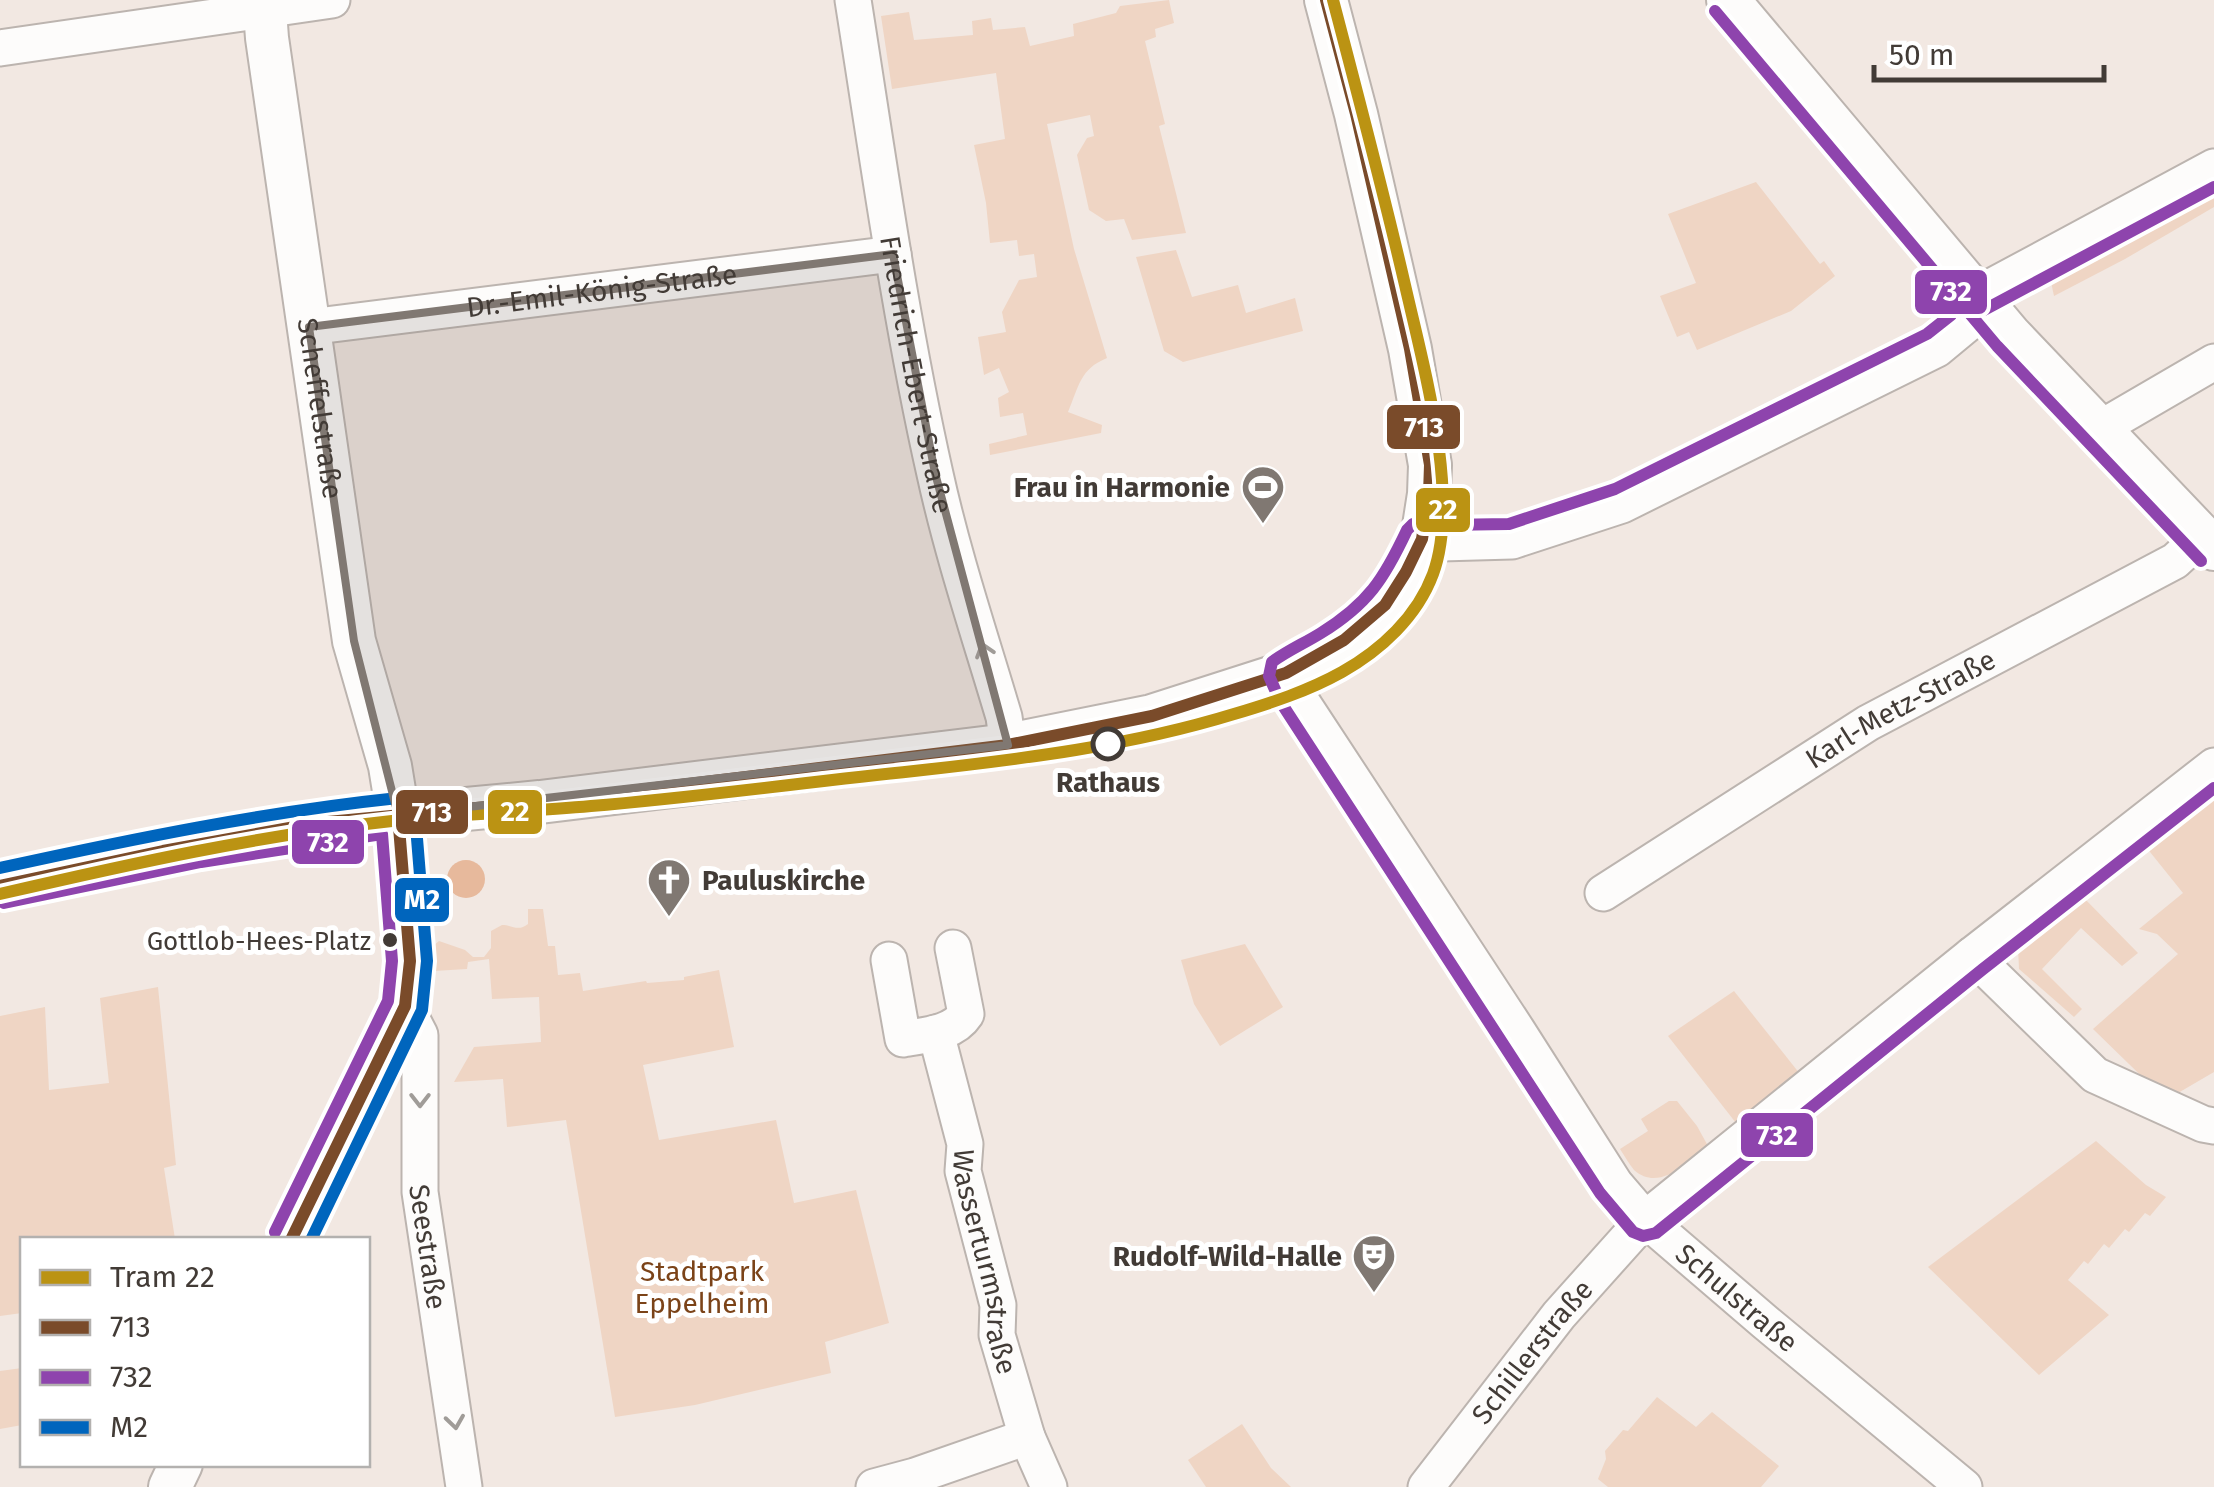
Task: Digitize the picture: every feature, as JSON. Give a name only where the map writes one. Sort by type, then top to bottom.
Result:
[{"type":"street","points":[[0,48],[269,5],[332,0]]},
{"type":"street","name":"Friedrich-Ebert-Straße","points":[[854,0],[892,254],[935,472],[1004,717],[1008,744]]},
{"type":"street","points":[[0,886],[317,823],[540,802],[1008,744],[1152,716],[1286,672],[1344,640],[1374,616],[1398,588],[1422,540],[1430,466],[1410,348],[1326,0]]},
{"type":"street","points":[[1728,0],[2010,335],[2208,543]]},
{"type":"street","name":"Scheffelstraße","points":[[269,5],[309,328],[354,641],[390,766],[398,815],[410,961],[405,1006]]},
{"type":"street","points":[[1422,540],[1512,541],[1622,505],[1937,349],[1966,325],[1976,295],[2214,167]]},
{"type":"street","name":"Dr.-Emil-König-Straße","points":[[309,328],[892,254]]},
{"type":"street","points":[[2099,429],[2214,362]]},
{"type":"street","name":"Karl-Metz-Straße","points":[[1602,894],[1868,724],[2208,543]]},
{"type":"street","name":"Schulstraße","points":[[1286,672],[1616,1184],[1645,1219],[1964,1487]]},
{"type":"street","name":"Schillerstraße","points":[[1426,1487],[1559,1316],[1645,1219],[2214,766]]},
{"type":"street","points":[[889,960],[903,1039],[936,1034],[960,1023],[966,1014],[953,948]]},
{"type":"street","points":[[1972,955],[2095,1075],[2214,1126]]},
{"type":"street","points":[[292,1237],[405,1006]]},
{"type":"street","name":"Seestraße","points":[[405,1006],[420,1035],[420,1192],[464,1487]]},
{"type":"street","name":"Wasserturmstraße","points":[[936,1034],[965,1144],[963,1171],[998,1305],[997,1336],[1027,1437],[1049,1487]]},
{"type":"street","points":[[874,1487],[1027,1437]]},
{"type":"highlighted area","points":[[893,254],[935,473],[1008,745],[398,815],[354,641],[309,327]]},
{"type":"green space","points":[[1169,0],[1174,23],[1155,29],[1156,37],[1145,41],[1165,124],[1159,126],[1186,233],[1132,240],[1124,219],[1106,221],[1089,210],[1077,155],[1087,138],[1094,136],[1090,115],[1047,124],[1074,249],[1107,358],[1086,373],[1068,412],[1102,425],[1101,433],[990,455],[989,444],[1027,435],[1023,413],[1000,417],[998,398],[1009,392],[999,368],[984,375],[978,337],[1006,332],[1002,312],[1019,280],[1037,277],[1034,254],[1019,256],[1017,240],[990,243],[974,145],[1005,139],[996,73],[892,89],[881,16],[909,12],[914,40],[973,35],[972,21],[991,18],[993,30],[1025,27],[1030,46],[1074,36],[1073,24],[1116,13],[1120,6]]},
{"type":"green space","points":[[1756,182],[1820,264],[1824,261],[1835,276],[1791,311],[1697,350],[1689,332],[1677,337],[1660,296],[1696,283],[1668,214]]},
{"type":"green space","points":[[2214,186],[2214,207],[2054,296],[2051,282],[2056,276]]},
{"type":"green space","points":[[1176,250],[1192,297],[1238,285],[1246,313],[1295,298],[1303,331],[1183,362],[1164,351],[1136,257]]},
{"type":"green space","points":[[2214,794],[2214,1072],[2166,1100],[2093,1029],[2178,954],[2157,934],[2139,929],[2183,893],[2146,847]]},
{"type":"green space","points":[[2082,896],[2138,953],[2122,966],[2081,928],[2042,969],[2082,1009],[2074,1017],[2019,969],[2018,947]]},
{"type":"green space","name":"Stadtpark Eppelheim","points":[[528,909],[543,909],[548,946],[555,946],[558,975],[580,973],[583,991],[646,981],[684,980],[719,970],[734,1047],[643,1065],[659,1140],[776,1120],[794,1203],[856,1190],[889,1323],[825,1342],[831,1373],[695,1405],[615,1417],[566,1120],[507,1127],[503,1079],[454,1082],[474,1047],[541,1042],[539,997],[492,999],[489,959],[468,962],[467,969],[434,971],[433,946],[439,941],[473,957],[484,957],[491,948],[491,931],[502,925],[518,928],[528,924]]},
{"type":"green space","points":[[1245,944],[1283,1007],[1220,1046],[1194,1004],[1181,960]]},
{"type":"green space","points":[[158,987],[176,1165],[164,1168],[175,1237],[20,1237],[20,1313],[0,1316],[0,1016],[45,1007],[49,1090],[109,1083],[100,998]]},
{"type":"green space","points":[[1734,991],[1800,1074],[1736,1123],[1668,1036]]},
{"type":"green space","points":[[1669,1101],[1677,1101],[1708,1146],[1673,1172],[1654,1178],[1644,1176],[1634,1170],[1620,1149],[1648,1131],[1641,1119]]},
{"type":"green space","points":[[2096,1141],[2146,1185],[2166,1197],[2150,1216],[2145,1213],[2129,1232],[2125,1229],[2109,1248],[2104,1244],[2068,1280],[2109,1315],[2039,1375],[1928,1267]]},
{"type":"green space","points":[[20,1368],[20,1425],[0,1429],[0,1371]]},
{"type":"green space","points":[[1657,1397],[1696,1427],[1712,1412],[1779,1466],[1761,1487],[1608,1487],[1598,1479],[1605,1451]]},
{"type":"green space","points":[[1242,1424],[1271,1468],[1291,1487],[1206,1487],[1188,1460]]},
{"type":"shaded area","points":[[466,860],[479,866],[485,879],[479,892],[466,898],[453,892],[447,879],[453,866]]},
{"type":"tram line","name":"22","points":[[0,894],[195,852],[343,827],[672,798],[1076,750],[1155,735],[1248,710],[1316,685],[1356,663],[1396,631],[1426,590],[1441,543],[1443,508],[1436,431],[1421,353],[1333,0]]},
{"type":"transit line","name":"713","points":[[0,886],[317,823],[540,802],[1008,745],[1152,716],[1286,673],[1344,640],[1385,605],[1406,572],[1422,539],[1430,465],[1410,349],[1326,0]]},
{"type":"transit line","name":"732","points":[[1715,11],[1997,346],[2201,561]]},
{"type":"transit line","name":"732","points":[[1984,310],[2214,187]]},
{"type":"transit line","name":"732","points":[[1959,289],[1951,315],[1927,334],[1615,489],[1509,524],[1413,524],[1363,601],[1272,662],[1269,676],[1280,701],[1600,1193],[1633,1232],[1643,1236],[1656,1233],[2214,788]]},
{"type":"transit line","name":"M2","points":[[0,868],[298,811],[398,798],[412,804],[427,961],[422,1010],[312,1237]]},
{"type":"transit line","name":"713","points":[[292,1237],[405,1006],[410,961],[398,815]]},
{"type":"transit line","name":"732","points":[[4,903],[201,862],[382,834],[392,961],[388,1001],[275,1232]]},
{"type":"place","name":"Frau in Harmonie","points":[[1263,525]]},
{"type":"place","name":"Rathaus","points":[[1108,744]]},
{"type":"place","name":"Pauluskirche","points":[[669,918]]},
{"type":"place","name":"Gottlob-Hees-Platz","points":[[390,940]]},
{"type":"place","name":"Rudolf-Wild-Halle","points":[[1374,1294]]}]
